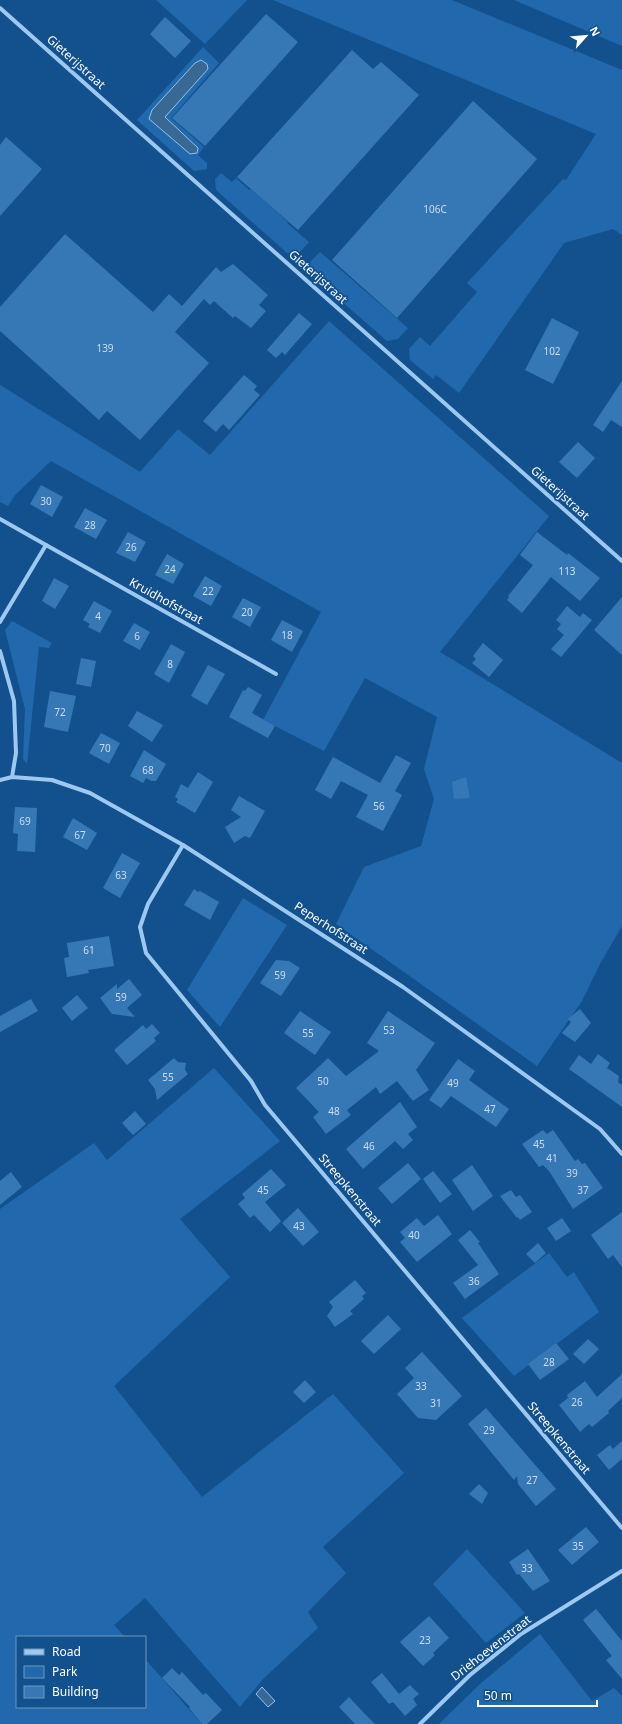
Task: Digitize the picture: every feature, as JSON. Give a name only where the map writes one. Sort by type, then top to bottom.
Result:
[{"type":"street","name":"Gieterijstraat","points":[[0,8],[622,562]]},
{"type":"street","name":"Kruidhofstraat","points":[[0,519],[276,674]]},
{"type":"street","points":[[0,622],[46,545]]},
{"type":"street","points":[[0,651],[14,701],[16,753],[12,777]]},
{"type":"street","name":"Peperhofstraat","points":[[0,780],[12,777],[52,780],[90,793],[183,845],[403,987],[600,1129],[622,1154]]},
{"type":"street","name":"Streepkenstraat","points":[[183,845],[148,904],[140,927],[146,953],[251,1081],[265,1105],[622,1528]]},
{"type":"street","name":"Driehoevenstraat","points":[[420,1724],[470,1675],[521,1634],[622,1571]]},
{"type":"green space","points":[[156,0],[247,0],[205,44]]},
{"type":"green space","points":[[273,0],[452,0],[622,70],[622,235],[613,229],[564,243],[459,393],[436,375],[433,379],[410,360],[409,349],[420,337],[430,346],[477,292],[467,283],[563,179],[566,180],[596,134]]},
{"type":"green space","points":[[514,0],[622,0],[622,46]]},
{"type":"green space","points":[[203,47],[219,63],[171,118],[204,147],[198,155],[207,163],[207,169],[194,171],[137,120]]},
{"type":"green space","points":[[221,173],[232,182],[236,178],[249,190],[251,189],[309,242],[300,252],[287,253],[216,190],[215,179]]},
{"type":"green space","points":[[320,252],[408,328],[398,339],[387,341],[310,274],[310,262]]},
{"type":"green space","points":[[329,321],[549,516],[440,652],[622,763],[622,926],[601,962],[582,1001],[537,1066],[336,924],[364,867],[421,846],[434,799],[424,769],[437,717],[365,678],[324,751],[263,720],[321,612],[51,461],[15,495],[8,506],[0,502],[0,385],[140,472],[178,429],[210,455]]},
{"type":"green space","points":[[12,621],[52,643],[49,648],[39,647],[27,764],[23,759],[25,709],[5,630]]},
{"type":"green space","points":[[243,898],[287,925],[220,1027],[187,990]]},
{"type":"green space","points":[[214,1068],[280,1141],[180,1219],[230,1277],[114,1386],[202,1497],[333,1394],[404,1473],[323,1547],[346,1573],[308,1612],[318,1628],[263,1679],[240,1707],[145,1598],[114,1625],[124,1636],[16,1636],[16,1708],[146,1708],[146,1660],[202,1724],[0,1724],[0,1209],[94,1143],[107,1160]]},
{"type":"green space","points":[[549,1253],[567,1277],[574,1272],[599,1312],[514,1376],[462,1318]]},
{"type":"green space","points":[[467,1549],[525,1613],[486,1643],[433,1584]]},
{"type":"green space","points":[[540,1634],[592,1701],[614,1688],[622,1696],[622,1724],[439,1724],[480,1684]]},
{"type":"shaded area","points":[[201,60],[207,64],[208,69],[165,117],[198,148],[197,153],[190,154],[149,119],[152,110],[195,63]]},
{"type":"shaded area","points":[[262,1687],[275,1701],[268,1707],[256,1694]]},
{"type":"building","points":[[266,14],[298,42],[205,146],[172,118]]},
{"type":"building","points":[[165,17],[191,41],[175,58],[150,34]]},
{"type":"building","points":[[352,50],[373,69],[381,62],[419,95],[298,230],[237,177]]},
{"type":"building","points":[[473,101],[537,159],[397,318],[332,260]]},
{"type":"building","points":[[6,137],[42,169],[0,216],[0,145]]},
{"type":"building","points":[[65,234],[153,312],[169,294],[182,306],[216,267],[221,272],[233,264],[268,295],[259,305],[266,311],[251,328],[235,316],[233,318],[214,301],[210,305],[204,299],[175,332],[209,363],[140,440],[107,411],[99,420],[0,331],[0,307]]},
{"type":"building","points":[[299,313],[312,324],[285,355],[282,352],[276,358],[267,350]]},
{"type":"building","points":[[552,318],[579,332],[553,384],[525,370]]},
{"type":"building","points":[[244,375],[257,386],[254,390],[260,395],[229,430],[223,424],[216,432],[203,421]]},
{"type":"building","points":[[622,381],[622,427],[611,420],[603,432],[593,425]]},
{"type":"building","points":[[578,442],[595,458],[577,478],[559,462]]},
{"type":"building","points":[[41,485],[63,497],[52,517],[30,504]]},
{"type":"building","points":[[85,508],[107,520],[96,539],[74,527]]},
{"type":"building","points":[[128,532],[146,542],[135,562],[116,553]]},
{"type":"building","points":[[537,532],[567,555],[568,553],[600,578],[580,601],[551,577],[522,613],[507,600],[509,597],[508,596],[533,565],[520,555]]},
{"type":"building","points":[[167,554],[184,564],[173,584],[155,575]]},
{"type":"building","points":[[205,576],[222,586],[211,606],[193,596]]},
{"type":"building","points":[[54,578],[69,586],[55,609],[42,601]]},
{"type":"building","points":[[622,597],[622,655],[594,630]]},
{"type":"building","points":[[243,598],[261,607],[250,627],[232,617]]},
{"type":"building","points":[[94,601],[112,611],[100,633],[88,627],[90,624],[83,620]]},
{"type":"building","points":[[567,606],[580,617],[583,613],[592,620],[561,657],[551,649],[564,635],[557,629],[561,624],[556,620]]},
{"type":"building","points":[[282,620],[303,631],[292,652],[271,640]]},
{"type":"building","points":[[134,623],[150,632],[140,650],[123,641]]},
{"type":"building","points":[[483,643],[503,660],[489,677],[472,663],[476,659],[473,656]]},
{"type":"building","points":[[171,644],[185,652],[169,683],[154,674]]},
{"type":"building","points":[[81,658],[96,661],[91,687],[76,684]]},
{"type":"building","points":[[208,665],[225,674],[207,705],[191,696]]},
{"type":"building","points":[[248,687],[262,695],[252,713],[275,726],[268,738],[229,717],[243,690],[245,691]]},
{"type":"building","points":[[50,691],[76,696],[68,732],[44,727]]},
{"type":"building","points":[[137,711],[163,725],[152,742],[128,726]]},
{"type":"building","points":[[101,733],[120,743],[109,764],[89,753]]},
{"type":"building","points":[[144,750],[166,764],[156,781],[151,781],[146,778],[143,783],[130,776]]},
{"type":"building","points":[[396,755],[411,763],[395,791],[402,795],[383,831],[356,817],[368,795],[341,781],[331,799],[315,790],[333,757],[380,783]]},
{"type":"building","points":[[198,772],[213,782],[195,813],[176,802],[178,799],[175,797],[181,784],[188,788]]},
{"type":"building","points":[[466,777],[470,798],[454,799],[452,782]]},
{"type":"building","points":[[239,796],[265,811],[250,838],[245,836],[234,843],[225,827],[241,817],[231,810]]},
{"type":"building","points":[[15,807],[37,808],[35,852],[17,851],[18,834],[13,833]]},
{"type":"building","points":[[73,818],[97,833],[87,850],[63,837]]},
{"type":"building","points":[[122,853],[140,863],[120,898],[103,888]]},
{"type":"building","points":[[194,889],[219,902],[210,920],[184,905]]},
{"type":"building","points":[[109,936],[114,966],[88,970],[89,973],[67,977],[64,958],[69,957],[67,943]]},
{"type":"building","points":[[276,960],[289,961],[300,968],[281,996],[260,983]]},
{"type":"building","points":[[129,979],[142,995],[127,1008],[135,1017],[112,1014],[100,998],[117,984],[117,989]]},
{"type":"building","points":[[77,995],[88,1008],[72,1021],[62,1008]]},
{"type":"building","points":[[31,999],[38,1011],[0,1032],[0,1016]]},
{"type":"building","points":[[580,1009],[591,1023],[575,1042],[562,1033],[571,1022],[568,1019]]},
{"type":"building","points":[[300,1011],[331,1032],[315,1055],[284,1033]]},
{"type":"building","points":[[388,1011],[435,1043],[416,1070],[429,1090],[413,1101],[397,1081],[380,1094],[376,1087],[347,1110],[351,1115],[326,1134],[313,1117],[319,1112],[296,1088],[328,1058],[346,1076],[379,1051],[367,1043]]},
{"type":"building","points":[[152,1024],[160,1033],[154,1038],[156,1041],[127,1065],[114,1050],[143,1025],[146,1029]]},
{"type":"building","points":[[598,1054],[610,1063],[607,1068],[619,1076],[618,1082],[622,1085],[622,1107],[569,1069],[579,1055],[591,1064]]},
{"type":"building","points":[[174,1058],[178,1062],[186,1063],[185,1070],[188,1074],[157,1100],[155,1089],[148,1080]]},
{"type":"building","points":[[458,1059],[475,1071],[469,1080],[509,1109],[496,1127],[451,1096],[441,1108],[429,1100]]},
{"type":"building","points":[[400,1102],[417,1127],[408,1134],[413,1140],[403,1149],[395,1141],[363,1169],[346,1149]]},
{"type":"building","points":[[135,1111],[146,1124],[133,1135],[122,1123]]},
{"type":"building","points":[[543,1130],[547,1134],[553,1130],[575,1161],[578,1159],[582,1164],[585,1163],[603,1188],[573,1209],[549,1171],[543,1165],[539,1167],[522,1144]]},
{"type":"building","points":[[408,1163],[421,1179],[392,1204],[378,1188]]},
{"type":"building","points":[[472,1165],[493,1196],[473,1211],[452,1180]]},
{"type":"building","points":[[271,1169],[286,1185],[265,1202],[281,1221],[270,1232],[254,1215],[250,1218],[238,1204],[245,1198],[242,1194]]},
{"type":"building","points":[[433,1171],[452,1194],[440,1203],[423,1179]]},
{"type":"building","points":[[11,1172],[22,1187],[0,1205],[0,1181]]},
{"type":"building","points":[[511,1190],[516,1197],[520,1195],[532,1212],[520,1220],[500,1196]]},
{"type":"building","points":[[298,1208],[319,1232],[303,1246],[282,1223]]},
{"type":"building","points":[[622,1212],[622,1267],[613,1255],[608,1259],[591,1235]]},
{"type":"building","points":[[438,1215],[452,1234],[417,1262],[400,1242],[405,1238],[400,1232],[417,1218],[424,1226]]},
{"type":"building","points":[[562,1218],[571,1231],[556,1241],[547,1228]]},
{"type":"building","points":[[470,1230],[480,1242],[478,1243],[499,1274],[465,1299],[453,1283],[478,1265],[458,1240]]},
{"type":"building","points":[[538,1243],[546,1253],[535,1263],[526,1254]]},
{"type":"building","points":[[355,1280],[366,1293],[362,1296],[364,1299],[350,1311],[353,1314],[335,1327],[327,1316],[333,1307],[329,1302]]},
{"type":"building","points":[[388,1315],[401,1329],[374,1354],[361,1341]]},
{"type":"building","points":[[588,1339],[599,1349],[584,1364],[573,1354]]},
{"type":"building","points":[[556,1343],[569,1359],[540,1380],[528,1364]]},
{"type":"building","points":[[422,1352],[462,1396],[436,1420],[418,1418],[397,1394],[414,1378],[405,1368]]},
{"type":"building","points":[[622,1374],[622,1398],[608,1411],[609,1413],[592,1427],[589,1424],[580,1432],[559,1405],[568,1398],[567,1395],[585,1381],[597,1397]]},
{"type":"building","points":[[305,1380],[316,1392],[304,1403],[293,1392]]},
{"type":"building","points":[[486,1408],[556,1489],[536,1506],[518,1484],[517,1476],[514,1480],[468,1424]]},
{"type":"building","points":[[622,1441],[622,1459],[609,1470],[597,1455],[610,1445],[613,1449]]},
{"type":"building","points":[[479,1484],[488,1493],[482,1504],[469,1494]]},
{"type":"building","points":[[586,1527],[599,1542],[572,1565],[558,1550]]},
{"type":"building","points":[[528,1549],[550,1581],[533,1591],[519,1574],[517,1575],[509,1562]]},
{"type":"building","points":[[596,1609],[622,1641],[622,1679],[606,1660],[612,1656],[583,1620]]},
{"type":"building","points":[[429,1616],[449,1638],[433,1653],[435,1655],[423,1666],[400,1642]]},
{"type":"building","points":[[172,1668],[179,1675],[182,1672],[203,1695],[206,1693],[222,1710],[207,1724],[202,1724],[189,1708],[190,1707],[162,1678]]},
{"type":"building","points":[[382,1673],[399,1694],[410,1685],[419,1694],[413,1699],[417,1705],[405,1716],[393,1702],[389,1704],[371,1682]]},
{"type":"building","points":[[349,1697],[375,1724],[355,1724],[339,1707]]}]
